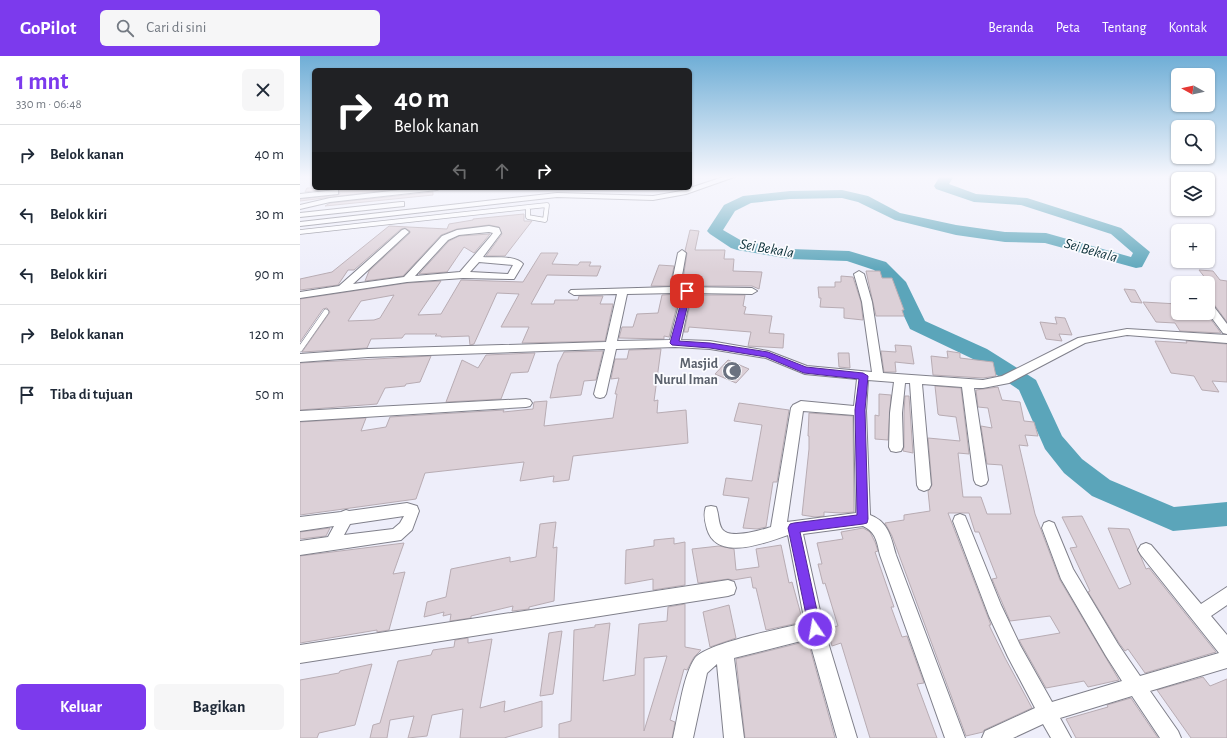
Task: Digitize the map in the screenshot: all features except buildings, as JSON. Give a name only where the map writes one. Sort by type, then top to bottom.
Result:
[{"type":"street","points":[[300,215],[366,208]]},
{"type":"street","points":[[300,224],[440,208]]},
{"type":"street","points":[[329,220],[333,211]]},
{"type":"street","points":[[407,279],[450,235],[489,229],[496,230],[497,233],[463,275]]},
{"type":"street","points":[[343,288],[404,232]]},
{"type":"street","points":[[675,290],[682,253]]},
{"type":"street","points":[[476,259],[518,262],[511,278]]},
{"type":"street","points":[[859,274],[867,302],[871,376],[860,410],[863,519]]},
{"type":"street","points":[[300,295],[407,279],[463,275],[522,280]]},
{"type":"street","points":[[574,292],[675,290],[752,291]]},
{"type":"street","points":[[600,394],[623,291]]},
{"type":"street","points":[[675,343],[687,291]]},
{"type":"street","points":[[1215,315],[1227,331]]},
{"type":"street","points":[[300,358],[368,353],[675,343],[710,345],[768,355],[804,370],[900,380],[983,384],[1004,380],[1082,340],[1127,332],[1227,339]]},
{"type":"street","points":[[896,447],[896,413],[900,380]]},
{"type":"street","points":[[916,380],[924,485]]},
{"type":"street","points":[[967,383],[981,480]]},
{"type":"street","points":[[300,416],[526,402]]},
{"type":"street","points":[[847,738],[786,530],[797,408],[800,406],[860,410]]},
{"type":"street","points":[[300,524],[346,516],[406,509],[412,511],[409,524],[404,530],[396,535],[300,548]]},
{"type":"street","points":[[711,512],[715,532],[719,536],[729,540],[741,542],[786,530],[863,519],[876,525],[880,529],[888,556],[955,738]]},
{"type":"street","points":[[333,543],[346,516]]},
{"type":"street","points":[[960,521],[995,610],[1014,650],[1061,738]]},
{"type":"street","points":[[1049,528],[1066,574],[1112,650],[1138,686],[1171,738]]},
{"type":"street","points":[[1146,550],[1227,649]]},
{"type":"street","points":[[300,654],[728,588]]},
{"type":"street","points":[[1199,615],[1227,595]]},
{"type":"street","points":[[683,738],[702,665],[706,660],[725,652],[815,629]]},
{"type":"street","points":[[725,652],[734,738]]},
{"type":"street","points":[[992,738],[1048,712],[1227,660]]},
{"type":"lane","points":[[300,232],[520,208]]},
{"type":"lane","points":[[528,208],[528,217],[545,220],[547,208]]},
{"type":"lane","points":[[300,349],[326,312]]},
{"type":"waterway","name":"Sei Bekala","points":[[729,208],[715,231],[737,245],[790,254],[849,256],[880,266],[897,282],[917,325],[980,354],[1028,385],[1053,442],[1073,466],[1101,488],[1173,519],[1227,514]]},
{"type":"waterway","name":"Sei Bekala","points":[[880,208],[895,216],[956,230],[1005,237],[1046,238],[1136,263],[1142,252],[1116,231],[1043,208]]},
{"type":"place","name":"Masjid Nurul Iman","points":[[732,371]]},
{"type":"route","points":[[687,291],[675,343],[710,345],[768,355],[804,370],[863,376],[860,410],[863,519],[794,528],[815,629]]}]
